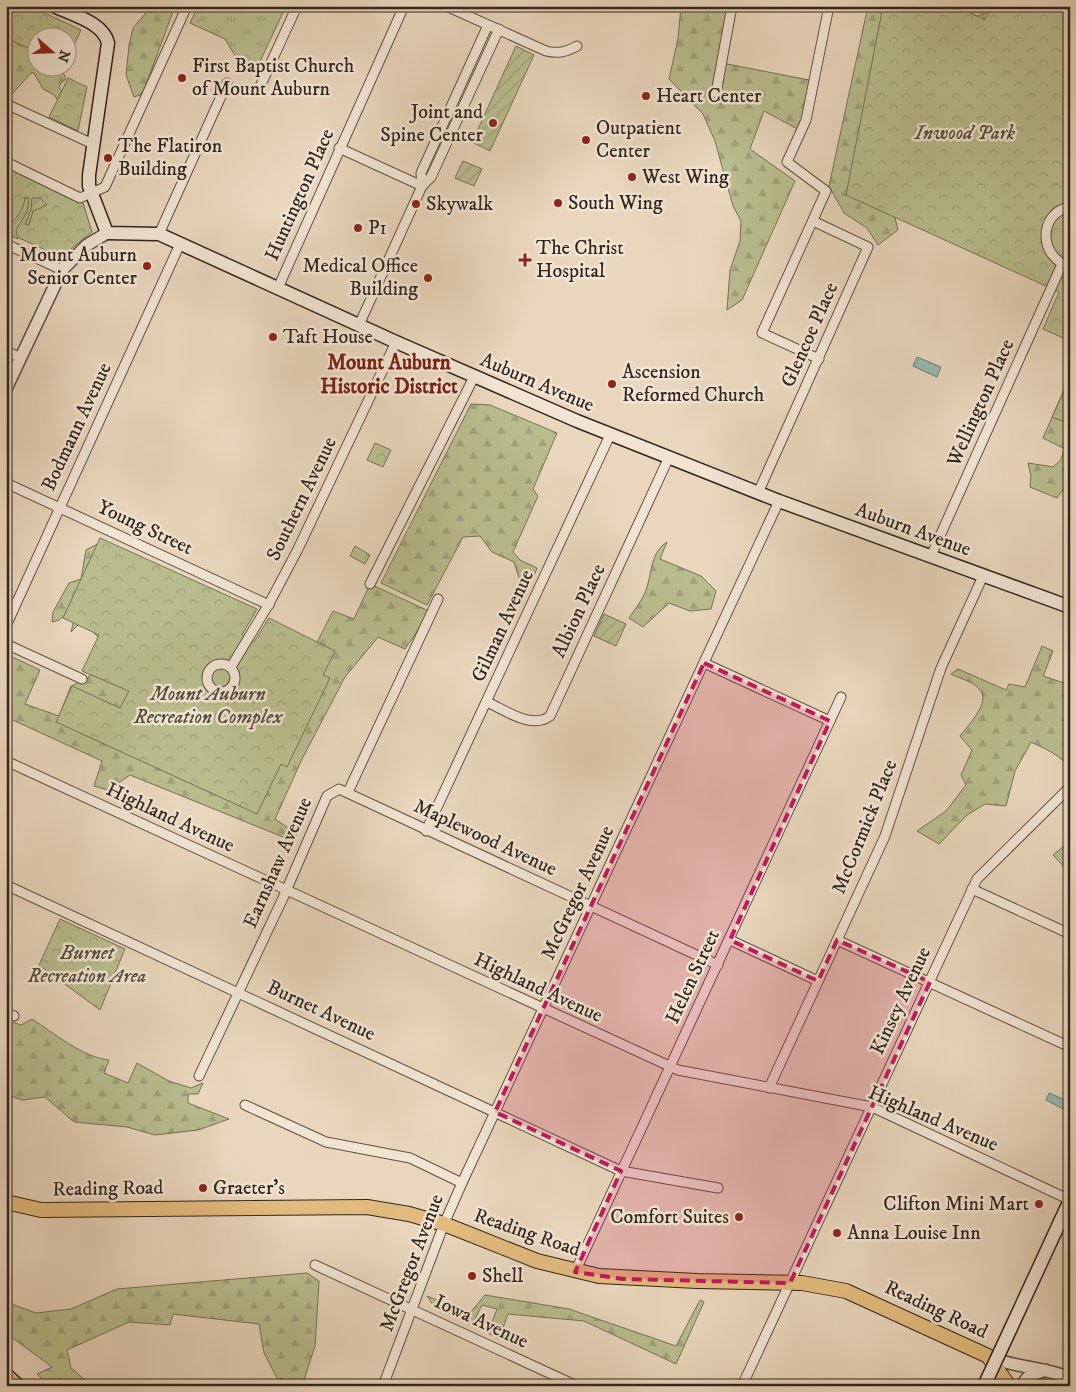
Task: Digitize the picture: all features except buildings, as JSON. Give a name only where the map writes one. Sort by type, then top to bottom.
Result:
[{"type":"highway","points":[[6,1377],[16,1386]]},
{"type":"main road","points":[[54,6],[98,27],[108,43],[89,175],[92,192],[107,233]]},
{"type":"main road","name":"Auburn Avenue","points":[[107,233],[159,234],[474,377],[610,435],[779,501],[1070,607]]},
{"type":"main road","points":[[984,1386],[1070,1200]]},
{"type":"main road","name":"Reading Road","points":[[6,1202],[41,1210],[367,1206],[408,1214],[444,1224],[537,1261],[575,1272],[623,1279],[790,1283],[826,1286],[846,1291],[988,1356],[1009,1386]]},
{"type":"street","points":[[6,162],[80,198],[103,189],[187,6]]},
{"type":"street","points":[[258,92],[297,6]]},
{"type":"street","name":"Huntington Place","points":[[278,288],[404,6]]},
{"type":"street","points":[[446,6],[488,26],[555,53],[566,52],[577,46]]},
{"type":"street","points":[[716,93],[732,6]]},
{"type":"street","points":[[819,359],[762,333],[826,191],[787,162],[806,120],[829,6]]},
{"type":"street","points":[[971,6],[981,7]]},
{"type":"street","points":[[422,186],[421,173],[488,26]]},
{"type":"street","points":[[359,325],[422,186],[431,177],[499,29]]},
{"type":"street","points":[[159,234],[227,84]]},
{"type":"street","points":[[6,104],[92,144]]},
{"type":"street","points":[[339,148],[422,186]]},
{"type":"street","name":"Wellington Place","points":[[931,556],[1066,265],[1053,257],[1047,248],[1046,231],[1054,215],[1060,210],[1070,207]]},
{"type":"street","name":"Glencoe Place","points":[[758,493],[868,247],[813,221]]},
{"type":"street","points":[[6,389],[62,270],[88,245],[107,233]]},
{"type":"street","points":[[6,244],[62,270]]},
{"type":"street","name":"Bodmann Avenue","points":[[6,626],[180,244]]},
{"type":"street","name":"Southern Avenue","points":[[231,667],[269,605],[323,498],[396,342]]},
{"type":"street","points":[[6,351],[21,358]]},
{"type":"street","points":[[370,584],[474,377]]},
{"type":"street","name":"Gilman Avenue","points":[[426,831],[610,435]]},
{"type":"street","name":"Albion Place","points":[[487,702],[528,721],[540,722],[550,716],[669,457]]},
{"type":"street","name":"Young Street","points":[[6,483],[269,605]]},
{"type":"street","name":"McGregor Avenue","points":[[382,1386],[444,1224],[462,1183],[779,501]]},
{"type":"street","name":"McCormick Place","points":[[769,1088],[885,836],[941,668],[983,576]]},
{"type":"street","points":[[348,792],[438,599]]},
{"type":"street","points":[[6,644],[82,679]]},
{"type":"street","points":[[704,663],[830,721]]},
{"type":"street","name":"Helen Street","points":[[575,1272],[841,697]]},
{"type":"street","name":"Highland Avenue","points":[[6,761],[670,1067],[872,1107],[1070,1200]]},
{"type":"street","name":"Kinsey Avenue","points":[[742,1386],[972,889],[977,880],[1070,787]]},
{"type":"street","name":"Earnshaw Avenue","points":[[199,1076],[286,890],[327,796],[334,790],[348,792]]},
{"type":"street","name":"Maplewood Avenue","points":[[348,792],[426,831],[718,965]]},
{"type":"street","name":"Burnet Avenue","points":[[6,885],[621,1171],[718,1188]]},
{"type":"street","points":[[972,889],[1070,934]]},
{"type":"street","points":[[730,940],[818,981]]},
{"type":"street","points":[[837,940],[1070,1047]]},
{"type":"street","points":[[245,1104],[326,1142],[410,1158],[462,1183]]},
{"type":"street","name":"Iowa Avenue","points":[[315,1265],[577,1386]]},
{"type":"street","points":[[988,1356],[1010,1364],[1047,1369],[1070,1378]]},
{"type":"street","points":[[1021,1386],[1028,1377],[1047,1369]]},
{"type":"highlighted area","points":[[704,663],[830,721],[730,940],[818,981],[837,940],[930,982],[790,1283],[623,1279],[575,1272],[621,1171],[495,1112]]},
{"type":"green space","points":[[6,6],[30,6],[77,28],[28,28],[28,48],[6,38]]},
{"type":"green space","points":[[147,6],[175,6],[144,90],[140,95],[134,97],[126,75],[129,45],[133,28],[145,14]]},
{"type":"green space","points":[[198,6],[286,6],[257,68],[237,59],[225,39],[190,23]]},
{"type":"green space","points":[[681,6],[732,6],[722,63],[814,81],[801,131],[764,111],[750,149],[795,181],[742,300],[727,310],[730,270],[740,241],[741,221],[733,206],[715,141],[703,114],[669,79],[678,39]]},
{"type":"green space","points":[[868,6],[957,6],[978,16],[991,12],[885,176],[898,230],[878,245],[867,228],[844,213],[829,186]]},
{"type":"green space","name":"Inwood Park","points":[[883,6],[956,6],[985,20],[992,6],[1070,6],[1070,341],[1043,329],[1059,292],[846,195]]},
{"type":"green space","points":[[6,11],[28,30],[28,76],[13,93],[6,93]]},
{"type":"green space","points":[[516,46],[534,55],[490,151],[472,142]]},
{"type":"green space","points":[[37,78],[66,78],[59,88],[70,100],[65,110],[54,95],[43,89]]},
{"type":"green space","points":[[68,78],[87,87],[78,131],[49,117]]},
{"type":"green space","points":[[463,161],[482,169],[474,186],[455,178]]},
{"type":"green space","points":[[6,167],[83,203],[92,232],[61,257],[6,232]]},
{"type":"green space","points":[[25,197],[29,198],[27,212],[16,230],[18,239],[6,234],[6,224],[14,220],[20,213]]},
{"type":"green space","points":[[32,198],[40,198],[47,205],[33,211],[29,225],[25,224],[31,210]]},
{"type":"green space","points":[[1070,376],[1070,480],[1057,498],[1030,487],[1031,476],[1028,463],[1053,467],[1060,461],[1065,449],[1043,438]]},
{"type":"green space","points":[[1070,378],[1070,424],[1052,417]]},
{"type":"green space","points":[[471,404],[490,405],[557,433],[533,489],[538,496],[513,552],[520,560],[537,568],[533,579],[520,581],[514,562],[492,552],[480,536],[463,537],[427,605],[381,583]]},
{"type":"green space","points":[[375,443],[391,450],[383,467],[367,460]]},
{"type":"green space","name":"Mount Auburn Recreation Complex","points":[[100,538],[257,609],[242,635],[254,642],[269,618],[335,651],[323,675],[330,678],[287,767],[281,764],[257,814],[56,722],[72,686],[120,708],[129,691],[82,671],[99,635],[63,618]]},
{"type":"green space","name":"Mount Auburn Recreation Complex","points":[[103,541],[297,682],[333,611],[354,619],[370,584],[431,612],[405,649],[378,637],[345,677],[302,759],[275,819],[297,834],[293,841],[130,775],[108,790],[94,786],[102,761],[6,717],[6,661],[8,655],[40,670],[25,704],[59,716],[71,686],[88,678],[107,646],[82,621],[71,632],[74,620],[65,615],[59,620],[52,622],[53,612],[69,583],[81,579],[86,550]]},
{"type":"green space","points":[[667,542],[660,559],[701,576],[716,591],[711,609],[690,611],[669,603],[643,627],[629,618],[646,591],[655,556]]},
{"type":"green space","points":[[355,546],[370,555],[365,564],[350,556]]},
{"type":"green space","points":[[604,614],[626,624],[616,646],[594,636]]},
{"type":"green space","points":[[1042,646],[1053,651],[1043,676],[1064,683],[1070,673],[1070,770],[1058,757],[1031,742],[1015,771],[1006,806],[985,804],[967,815],[939,844],[917,831],[946,811],[966,785],[961,775],[972,750],[960,736],[973,720],[983,700],[982,694],[974,684],[951,674],[958,669],[1006,690],[1009,684],[1025,687]]},
{"type":"green space","points":[[1070,841],[1070,873],[1053,855]]},
{"type":"green space","name":"Burnet Recreation Area","points":[[60,919],[125,949],[100,1010],[39,965]]},
{"type":"green space","points":[[32,1019],[79,1049],[99,1058],[109,1060],[104,1073],[128,1083],[137,1063],[169,1081],[191,1088],[203,1083],[198,1094],[188,1094],[188,1103],[229,1119],[198,1130],[155,1135],[127,1127],[74,1122],[45,1097],[22,1100],[11,1096],[6,1087],[6,1020],[21,1025]]},
{"type":"green space","points":[[307,1273],[319,1281],[315,1346],[303,1383],[306,1386],[281,1386],[264,1353],[259,1324],[173,1314],[170,1325],[129,1322],[67,1350],[71,1368],[92,1386],[49,1386],[37,1374],[52,1367],[6,1333],[6,1302],[36,1313],[71,1309],[117,1289]]},
{"type":"green space","points":[[485,1295],[569,1309],[676,1346],[700,1300],[704,1302],[676,1364],[584,1321],[508,1314],[499,1339],[488,1333],[497,1309],[482,1305],[472,1325],[434,1306],[427,1296],[470,1313]]},
{"type":"green space","points":[[1040,1377],[1060,1386],[1031,1386],[1034,1379]]},
{"type":"water","points":[[917,357],[941,367],[937,377],[913,366]]},
{"type":"water","points":[[1049,1093],[1067,1101],[1063,1109],[1046,1100]]},
{"type":"place","name":"First Baptist Church of Mount Auburn","points":[[182,78]]},
{"type":"place","name":"Heart Center","points":[[646,96]]},
{"type":"place","name":"Joint and Spine Center","points":[[493,123]]},
{"type":"place","name":"Outpatient Center","points":[[586,140]]},
{"type":"place","name":"The Flatiron Building","points":[[108,158]]},
{"type":"place","name":"West Wing","points":[[632,177]]},
{"type":"place","name":"South Wing","points":[[558,203]]},
{"type":"place","name":"Skywalk","points":[[416,204]]},
{"type":"place","name":"P1","points":[[358,228]]},
{"type":"place","name":"The Christ Hospital","points":[[525,260]]},
{"type":"place","name":"Mount Auburn Senior Center","points":[[147,266]]},
{"type":"place","name":"Medical Office Building","points":[[428,278]]},
{"type":"place","name":"Taft House","points":[[273,337]]},
{"type":"place","name":"Ascension Reformed Church","points":[[612,384]]},
{"type":"place","name":"Graeter's","points":[[203,1188]]},
{"type":"place","name":"Clifton Mini Mart","points":[[1039,1204]]},
{"type":"place","name":"Comfort Suites","points":[[739,1217]]},
{"type":"place","name":"Anna Louise Inn","points":[[837,1233]]},
{"type":"place","name":"Shell","points":[[472,1276]]},
{"type":"district","name":"Mount Auburn Historic District","points":[[389,375]]}]
